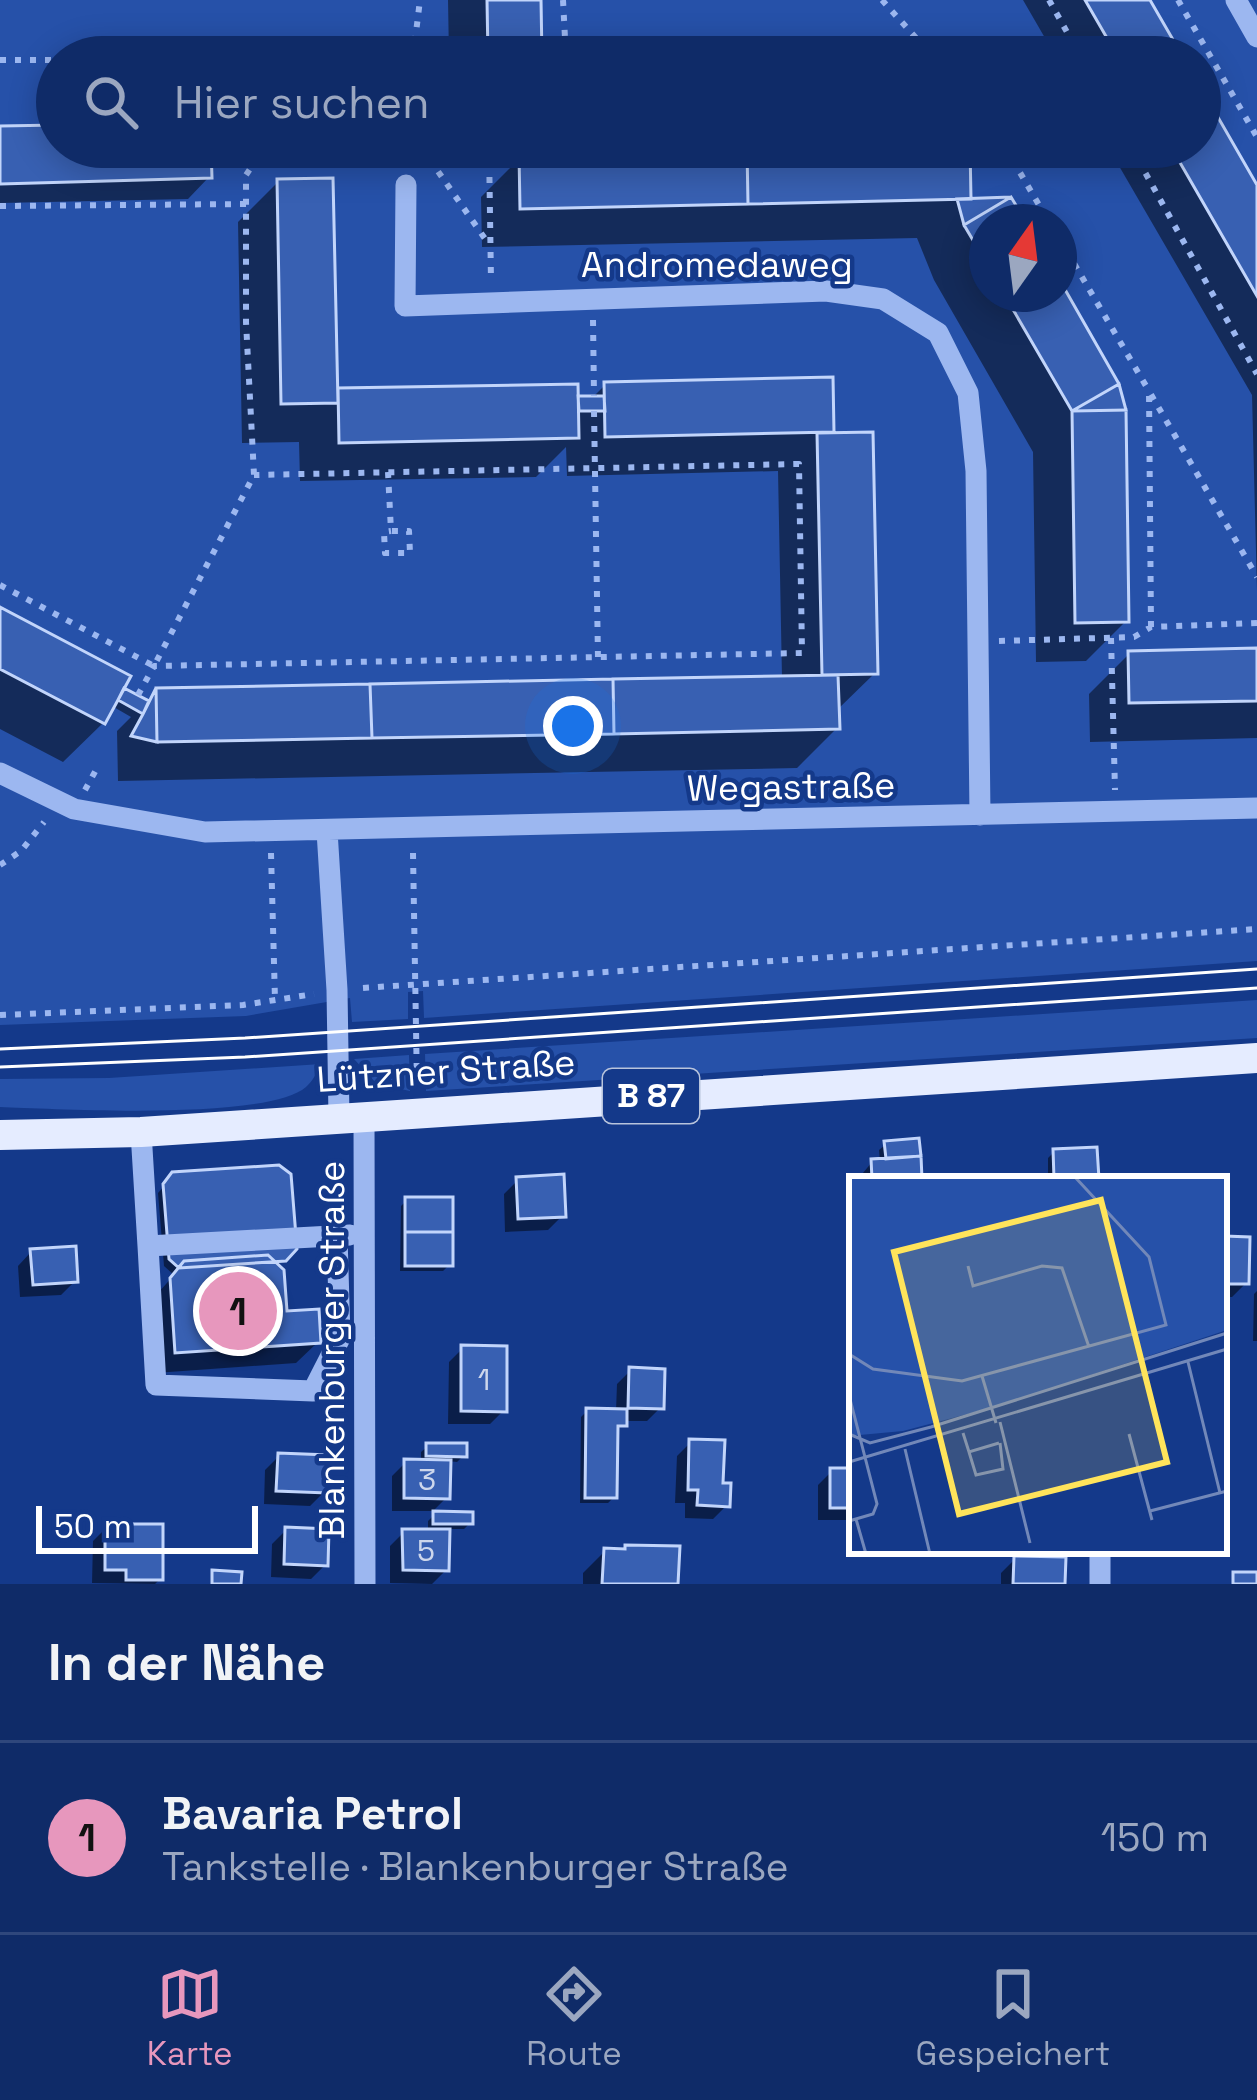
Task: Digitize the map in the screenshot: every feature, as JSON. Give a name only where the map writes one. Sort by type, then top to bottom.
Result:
[{"type":"main road","name":"Lützner Straße","points":[[0,1135],[141,1132],[1257,1058]]},
{"type":"street","points":[[1236,0],[1257,37]]},
{"type":"street","name":"Andromedaweg","points":[[406,185],[405,306],[826,291],[884,299],[938,333],[968,393],[976,471],[980,815]]},
{"type":"street","name":"Wegastraße","points":[[0,773],[74,809],[205,832],[1257,808]]},
{"type":"street","points":[[327,830],[337,990],[352,1117]]},
{"type":"street","name":"Blankenburger Straße","points":[[352,1117],[365,1235],[365,1584]]},
{"type":"street","points":[[141,1132],[156,1385],[313,1391],[340,1338],[337,1235]]},
{"type":"street","points":[[148,1246],[365,1235]]},
{"type":"path","points":[[415,36],[420,0]]},
{"type":"path","points":[[563,0],[565,36]]},
{"type":"path","points":[[883,0],[915,36]]},
{"type":"path","points":[[1049,0],[1069,36]]},
{"type":"path","points":[[1178,0],[1199,36]]},
{"type":"path","points":[[0,60],[36,60]]},
{"type":"path","points":[[1221,74],[1257,136]]},
{"type":"path","points":[[138,695],[254,475],[246,322],[246,168]]},
{"type":"path","points":[[246,175],[251,168]]},
{"type":"path","points":[[436,168],[490,246]]},
{"type":"path","points":[[489,168],[492,302]]},
{"type":"path","points":[[1017,168],[1038,204]]},
{"type":"path","points":[[1143,168],[1257,374]]},
{"type":"path","points":[[0,206],[247,204]]},
{"type":"path","points":[[1077,269],[1257,578]]},
{"type":"path","points":[[592,299],[594,396]]},
{"type":"path","points":[[1149,391],[1151,627]]},
{"type":"path","points":[[594,411],[598,659]]},
{"type":"path","points":[[0,585],[154,666],[802,653],[799,464],[254,475]]},
{"type":"path","points":[[388,472],[391,531]]},
{"type":"path","points":[[391,531],[410,531],[410,553],[386,553],[384,532],[391,531]]},
{"type":"path","points":[[977,642],[1134,637],[1151,627],[1257,623]]},
{"type":"path","points":[[1111,638],[1116,812]]},
{"type":"path","points":[[0,865],[21,851],[60,802]]},
{"type":"path","points":[[412,829],[418,1113]]},
{"type":"path","points":[[271,831],[275,1000]]},
{"type":"path","points":[[0,1015],[243,1005],[416,984],[1257,929]]},
{"type":"shaded area","points":[[0,0],[1257,0],[1257,961],[424,1018],[423,991],[408,992],[408,1019],[352,1022],[350,998],[246,1016],[0,1025]]},
{"type":"shaded area","points":[[1257,1000],[1257,1038],[426,1091],[425,1054]]},
{"type":"shaded area","points":[[409,1055],[410,1091],[377,1084],[354,1059]]},
{"type":"shaded area","points":[[321,1064],[306,1087],[284,1098],[249,1105],[112,1111],[0,1107],[0,1079],[109,1078]]},
{"type":"building","points":[[487,0],[541,0],[542,36],[488,36]]},
{"type":"building","points":[[1085,0],[1150,0],[1171,36],[1106,36]]},
{"type":"building","points":[[1221,122],[1257,185],[1257,296],[1183,168],[1221,168]]},
{"type":"building","points":[[36,125],[36,168],[212,168],[212,178],[0,184],[0,126]]},
{"type":"building","points":[[519,168],[747,168],[748,204],[520,209]]},
{"type":"building","points":[[747,168],[970,168],[971,199],[748,204]]},
{"type":"building","points":[[333,178],[338,403],[281,404],[277,179]]},
{"type":"building","points":[[1011,197],[999,204],[969,204],[969,222],[964,225],[957,199]]},
{"type":"building","points":[[1077,310],[1119,384],[1072,411],[1014,312]]},
{"type":"building","points":[[833,377],[834,432],[605,437],[604,382]]},
{"type":"building","points":[[578,384],[579,438],[339,443],[338,388]]},
{"type":"building","points":[[1119,384],[1126,410],[1072,411]]},
{"type":"building","points":[[578,396],[604,396],[605,411],[579,411]]},
{"type":"building","points":[[1126,410],[1129,622],[1075,623],[1072,411]]},
{"type":"building","points":[[873,432],[878,674],[822,675],[817,433]]},
{"type":"building","points":[[0,607],[131,676],[105,724],[0,669]]},
{"type":"building","points":[[1257,648],[1257,701],[1129,703],[1128,651]]},
{"type":"building","points":[[838,675],[840,729],[614,734],[613,679]]},
{"type":"building","points":[[613,679],[614,734],[372,738],[370,684]]},
{"type":"building","points":[[370,684],[372,738],[157,742],[156,688]]},
{"type":"building","points":[[124,688],[149,701],[143,714],[118,700]]},
{"type":"building","points":[[156,688],[157,742],[131,736],[143,714]]},
{"type":"building","points":[[919,1138],[921,1156],[886,1159],[884,1141]]},
{"type":"building","points":[[1097,1147],[1099,1176],[1054,1176],[1053,1149]]},
{"type":"building","points":[[921,1156],[922,1176],[872,1176],[871,1159]]},
{"type":"building","points":[[279,1165],[291,1174],[297,1249],[286,1261],[179,1268],[169,1259],[163,1184],[172,1172]]},
{"type":"building","points":[[564,1174],[566,1217],[518,1219],[516,1177]]},
{"type":"building","points":[[405,1197],[453,1197],[453,1232],[405,1232]]},
{"type":"building","points":[[405,1232],[453,1232],[453,1266],[405,1266]]},
{"type":"building","points":[[1227,1236],[1250,1237],[1249,1284],[1227,1284]]},
{"type":"building","points":[[76,1246],[78,1282],[33,1285],[30,1249]]},
{"type":"building","points":[[268,1255],[284,1270],[287,1311],[319,1309],[321,1343],[175,1353],[170,1278],[184,1261]]},
{"type":"building","points":[[461,1345],[507,1346],[507,1412],[461,1411]]},
{"type":"building","points":[[629,1367],[665,1369],[664,1409],[628,1408]]},
{"type":"building","points":[[586,1408],[627,1409],[627,1426],[618,1426],[617,1498],[585,1498]]},
{"type":"building","points":[[689,1439],[725,1440],[723,1483],[731,1483],[730,1507],[697,1505],[698,1490],[688,1490]]},
{"type":"building","points":[[426,1443],[467,1443],[467,1457],[426,1456]]},
{"type":"building","points":[[278,1453],[329,1455],[327,1493],[276,1491]]},
{"type":"building","points":[[404,1459],[451,1460],[450,1499],[404,1498]]},
{"type":"building","points":[[830,1468],[849,1468],[849,1508],[830,1508]]},
{"type":"building","points":[[433,1511],[473,1512],[473,1524],[433,1524]]},
{"type":"building","points":[[105,1524],[163,1524],[163,1580],[126,1580],[126,1570],[105,1570]]},
{"type":"building","points":[[285,1527],[329,1529],[328,1566],[284,1564]]},
{"type":"building","points":[[402,1529],[450,1529],[449,1571],[403,1570]]},
{"type":"building","points":[[625,1545],[680,1546],[678,1584],[602,1584],[604,1548],[625,1549]]},
{"type":"building","points":[[1014,1556],[1066,1557],[1065,1584],[1013,1584]]},
{"type":"building","points":[[212,1570],[242,1572],[241,1584],[212,1584]]},
{"type":"building","points":[[1233,1572],[1257,1572],[1257,1584],[1233,1584]]},
{"type":"tram line","points":[[0,1049],[245,1038],[1257,969]]},
{"type":"tram line","points":[[0,1067],[245,1057],[1257,988]]},
{"type":"place","name":"Bavaria Petrol","points":[[238,1311]]}]
